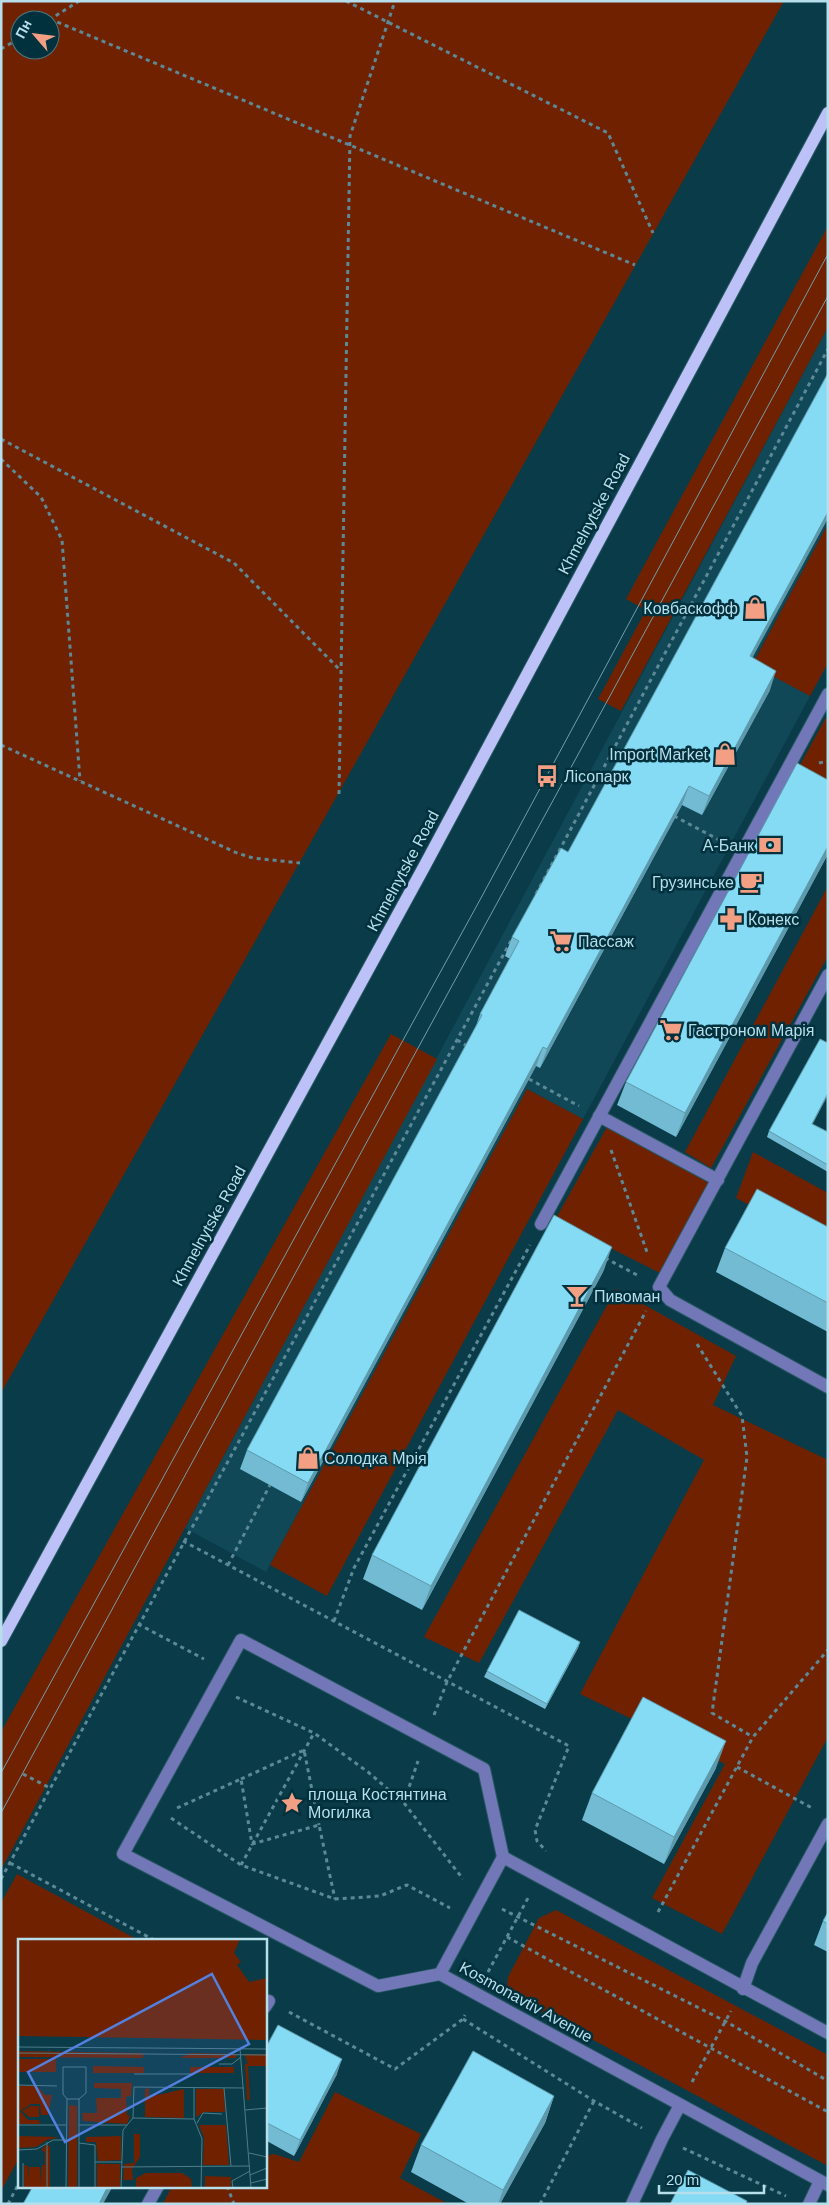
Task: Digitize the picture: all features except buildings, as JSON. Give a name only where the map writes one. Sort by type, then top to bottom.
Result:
[{"type":"main road","name":"Khmelnytske Road","points":[[1,1641],[424,867],[828,113]]},
{"type":"street","points":[[541,1224],[742,852],[791,772],[828,694]]},
{"type":"street","points":[[828,975],[659,1287],[670,1300],[828,1387]]},
{"type":"street","points":[[599,1116],[718,1180]]},
{"type":"street","points":[[440,1974],[378,1986],[124,1854],[241,1640],[484,1769],[503,1857],[828,2033]]},
{"type":"street","points":[[743,1988],[752,1963],[828,1824]]},
{"type":"street","name":"Kosmonavtiv Avenue","points":[[503,1857],[440,1974],[824,2183]]},
{"type":"street","points":[[632,2204],[662,2138],[680,2105]]},
{"type":"street","points":[[808,2204],[824,2183]]},
{"type":"street","points":[[148,2204],[157,2188]]},
{"type":"path","points":[[60,14],[80,1]]},
{"type":"path","points":[[346,1],[608,134],[653,233]]},
{"type":"path","points":[[339,794],[350,136],[395,1]]},
{"type":"path","points":[[60,24],[635,265]]},
{"type":"path","points":[[535,895],[828,349]]},
{"type":"path","points":[[1,439],[234,563],[341,670]]},
{"type":"path","points":[[1,458],[41,497],[62,540],[80,781]]},
{"type":"path","points":[[1,745],[237,853],[253,858],[300,863]]},
{"type":"path","points":[[599,777],[610,783]]},
{"type":"path","points":[[669,813],[742,852]]},
{"type":"path","points":[[1,1879],[183,1541],[518,928]]},
{"type":"path","points":[[457,1040],[468,1046]]},
{"type":"path","points":[[447,1682],[659,1287],[599,1116],[529,1079]]},
{"type":"path","points":[[334,1621],[354,1568],[541,1224]]},
{"type":"path","points":[[600,1255],[659,1287]]},
{"type":"path","points":[[695,1342],[742,1416],[747,1456],[712,1713],[753,1737]]},
{"type":"path","points":[[228,1564],[270,1485]]},
{"type":"path","points":[[183,1541],[569,1746],[536,1830],[537,1841],[550,1856],[463,2019],[396,2069],[267,2004]]},
{"type":"path","points":[[658,1913],[753,1737],[828,1650]]},
{"type":"path","points":[[241,1865],[314,1733]]},
{"type":"path","points":[[173,1810],[304,1750]]},
{"type":"path","points":[[304,1750],[335,1899]]},
{"type":"path","points":[[737,1767],[812,1808]]},
{"type":"path","points":[[23,1774],[50,1788]]},
{"type":"path","points":[[241,1779],[252,1844]]},
{"type":"path","points":[[165,1814],[241,1865],[335,1899],[380,1896],[407,1885],[470,1918]]},
{"type":"path","points":[[252,1844],[319,1826]]},
{"type":"path","points":[[10,1863],[150,1939]]},
{"type":"path","points":[[507,1937],[828,2112]]},
{"type":"path","points":[[680,2105],[743,1988]]},
{"type":"path","points":[[463,2019],[594,2101],[662,2138],[794,2200]]},
{"type":"path","points":[[540,2204],[594,2101]]},
{"type":"path","points":[[8,2204],[18,2185]]},
{"type":"path","points":[[228,2188],[233,2196],[234,2204]]},
{"type":"shaded area","points":[[1,1],[784,1],[1,1393]]},
{"type":"shaded area","points":[[828,226],[828,327],[621,711],[598,699],[646,610],[626,599]]},
{"type":"shaded area","points":[[828,327],[828,524],[752,664],[810,696],[583,1119],[527,1089],[266,1572],[185,1528]]},
{"type":"shaded area","points":[[828,524],[828,663],[810,696],[752,665]]},
{"type":"shaded area","points":[[828,714],[828,783],[799,767]]},
{"type":"shaded area","points":[[828,886],[828,956],[711,1168],[685,1152]]},
{"type":"shaded area","points":[[391,1034],[437,1059],[1,1870],[1,1732]]},
{"type":"shaded area","points":[[527,1089],[583,1119],[327,1596],[270,1565]]},
{"type":"shaded area","points":[[607,1127],[709,1183],[660,1273],[555,1220]]},
{"type":"shaded area","points":[[753,1152],[828,1193],[828,1247],[736,1198]]},
{"type":"shaded area","points":[[616,1289],[736,1356],[713,1405],[828,1460],[828,1737],[722,1934],[652,1898],[725,1764],[580,1694],[704,1460],[618,1410],[479,1663],[424,1637]]},
{"type":"shaded area","points":[[17,1874],[136,1939],[18,1939],[18,2160],[1,2191],[1,1903]]},
{"type":"shaded area","points":[[556,1910],[828,2055],[828,2166],[517,1999],[507,1986],[508,1977],[539,1918]]},
{"type":"shaded area","points":[[335,2092],[421,2134],[400,2178],[448,2204],[163,2204],[171,2188],[266,2188],[266,2156],[274,2154],[299,2162]]},
{"type":"tram line","points":[[1,1773],[481,898],[828,254]]},
{"type":"tram line","points":[[1,1813],[828,296]]},
{"type":"place","name":"Ковбаскофф","points":[[755,608]]},
{"type":"place","name":"Import Market","points":[[725,754]]},
{"type":"place","name":"Лісопарк","points":[[547,776]]},
{"type":"place","name":"А-Банк","points":[[770,845]]},
{"type":"place","name":"Грузинське","points":[[751,882]]},
{"type":"place","name":"Конекс","points":[[731,919]]},
{"type":"place","name":"Пассаж","points":[[561,941]]},
{"type":"place","name":"Гастроном Марія","points":[[671,1030]]},
{"type":"place","name":"Пивоман","points":[[577,1296]]},
{"type":"place","name":"Солодка Мрія","points":[[308,1458]]},
{"type":"place","name":"площа Костянтина Могилка","points":[[292,1803]]}]
